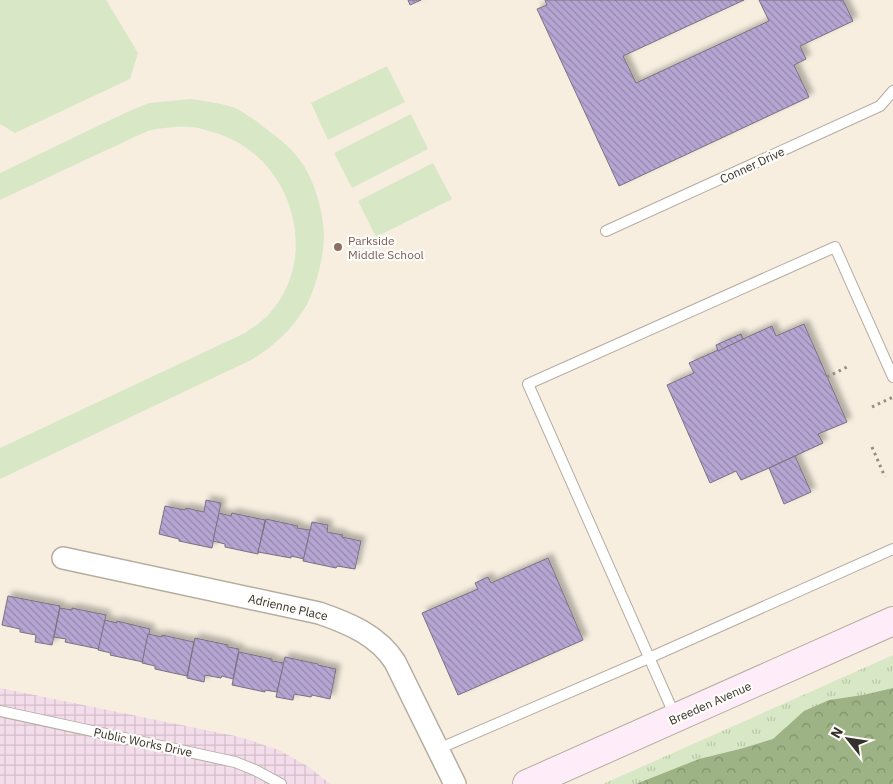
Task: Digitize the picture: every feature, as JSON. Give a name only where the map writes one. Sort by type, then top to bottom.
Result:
[{"type":"street","name":"Adrienne Place","points":[[63,558],[319,613],[346,623],[367,634],[379,643],[392,657],[454,784]]},
{"type":"street","name":"Breeden Avenue","points":[[527,784],[893,621]]},
{"type":"lane","name":"Conner Drive","points":[[606,231],[880,106],[893,91]]},
{"type":"lane","points":[[676,718],[528,384],[835,247],[893,377]]},
{"type":"lane","points":[[438,749],[649,658],[893,549]]},
{"type":"lane","name":"Public Works Drive","points":[[0,710],[235,762],[281,784]]},
{"type":"path","points":[[827,377],[847,367]]},
{"type":"path","points":[[872,407],[893,397]]},
{"type":"path","points":[[872,447],[885,477]]},
{"type":"shaded area","points":[[0,688],[240,737],[279,750],[309,767],[330,784],[0,784]]},
{"type":"green space","points":[[0,0],[106,0],[138,53],[130,79],[15,133],[0,124]]},
{"type":"green space","points":[[387,66],[405,102],[328,140],[311,103]]},
{"type":"green space","points":[[191,99],[213,102],[242,112],[281,140],[304,166],[318,199],[324,235],[318,274],[307,304],[298,318],[280,338],[251,360],[0,479],[0,448],[245,333],[269,314],[286,289],[294,263],[295,235],[290,208],[278,182],[261,160],[239,143],[212,132],[186,127],[148,131],[0,200],[0,173],[149,103]]},
{"type":"green space","points":[[411,114],[428,149],[352,188],[334,153]]},
{"type":"green space","points":[[433,163],[452,199],[376,237],[358,201]]},
{"type":"green space","points":[[893,655],[893,784],[603,784]]},
{"type":"green space","points":[[893,688],[893,784],[636,784],[699,759],[773,739],[804,711],[829,700]]},
{"type":"building","points":[[408,0],[421,0],[410,5]]},
{"type":"building","points":[[545,0],[744,0],[623,56],[636,83],[769,21],[759,0],[843,0],[853,21],[800,46],[806,59],[794,65],[809,97],[619,186],[537,9],[547,5]]},
{"type":"building","points":[[804,324],[847,422],[818,434],[823,443],[769,468],[741,480],[736,471],[710,483],[667,385],[694,373],[689,363],[772,326],[776,336]]},
{"type":"building","points":[[741,334],[743,339],[718,351],[716,345]]},
{"type":"building","points":[[795,456],[811,492],[784,504],[769,468]]},
{"type":"building","points":[[206,500],[221,503],[212,548],[179,541],[179,539],[159,534],[165,506],[204,512]]},
{"type":"building","points":[[219,513],[231,516],[232,513],[265,520],[258,554],[225,547],[225,544],[213,541]]},
{"type":"building","points":[[266,519],[310,530],[304,559],[258,552]]},
{"type":"building","points":[[312,522],[328,525],[327,532],[361,541],[355,569],[337,566],[336,568],[303,561]]},
{"type":"building","points":[[548,558],[583,640],[458,695],[422,613],[478,589],[475,583],[488,577],[491,583]]},
{"type":"building","points":[[8,596],[60,606],[52,645],[35,642],[36,635],[20,632],[20,629],[2,625]]},
{"type":"building","points":[[60,608],[72,610],[72,608],[106,615],[99,649],[65,642],[66,639],[54,637]]},
{"type":"building","points":[[105,620],[150,629],[143,662],[110,655],[111,653],[98,650]]},
{"type":"building","points":[[148,634],[194,642],[187,676],[155,669],[155,666],[142,663]]},
{"type":"building","points":[[195,638],[239,649],[233,679],[205,675],[204,682],[187,678]]},
{"type":"building","points":[[239,652],[284,663],[277,692],[265,690],[265,692],[232,685]]},
{"type":"building","points":[[285,657],[336,669],[330,699],[294,694],[293,700],[276,697]]},
{"type":"place","name":"Parkside Middle School","points":[[338,247]]}]
